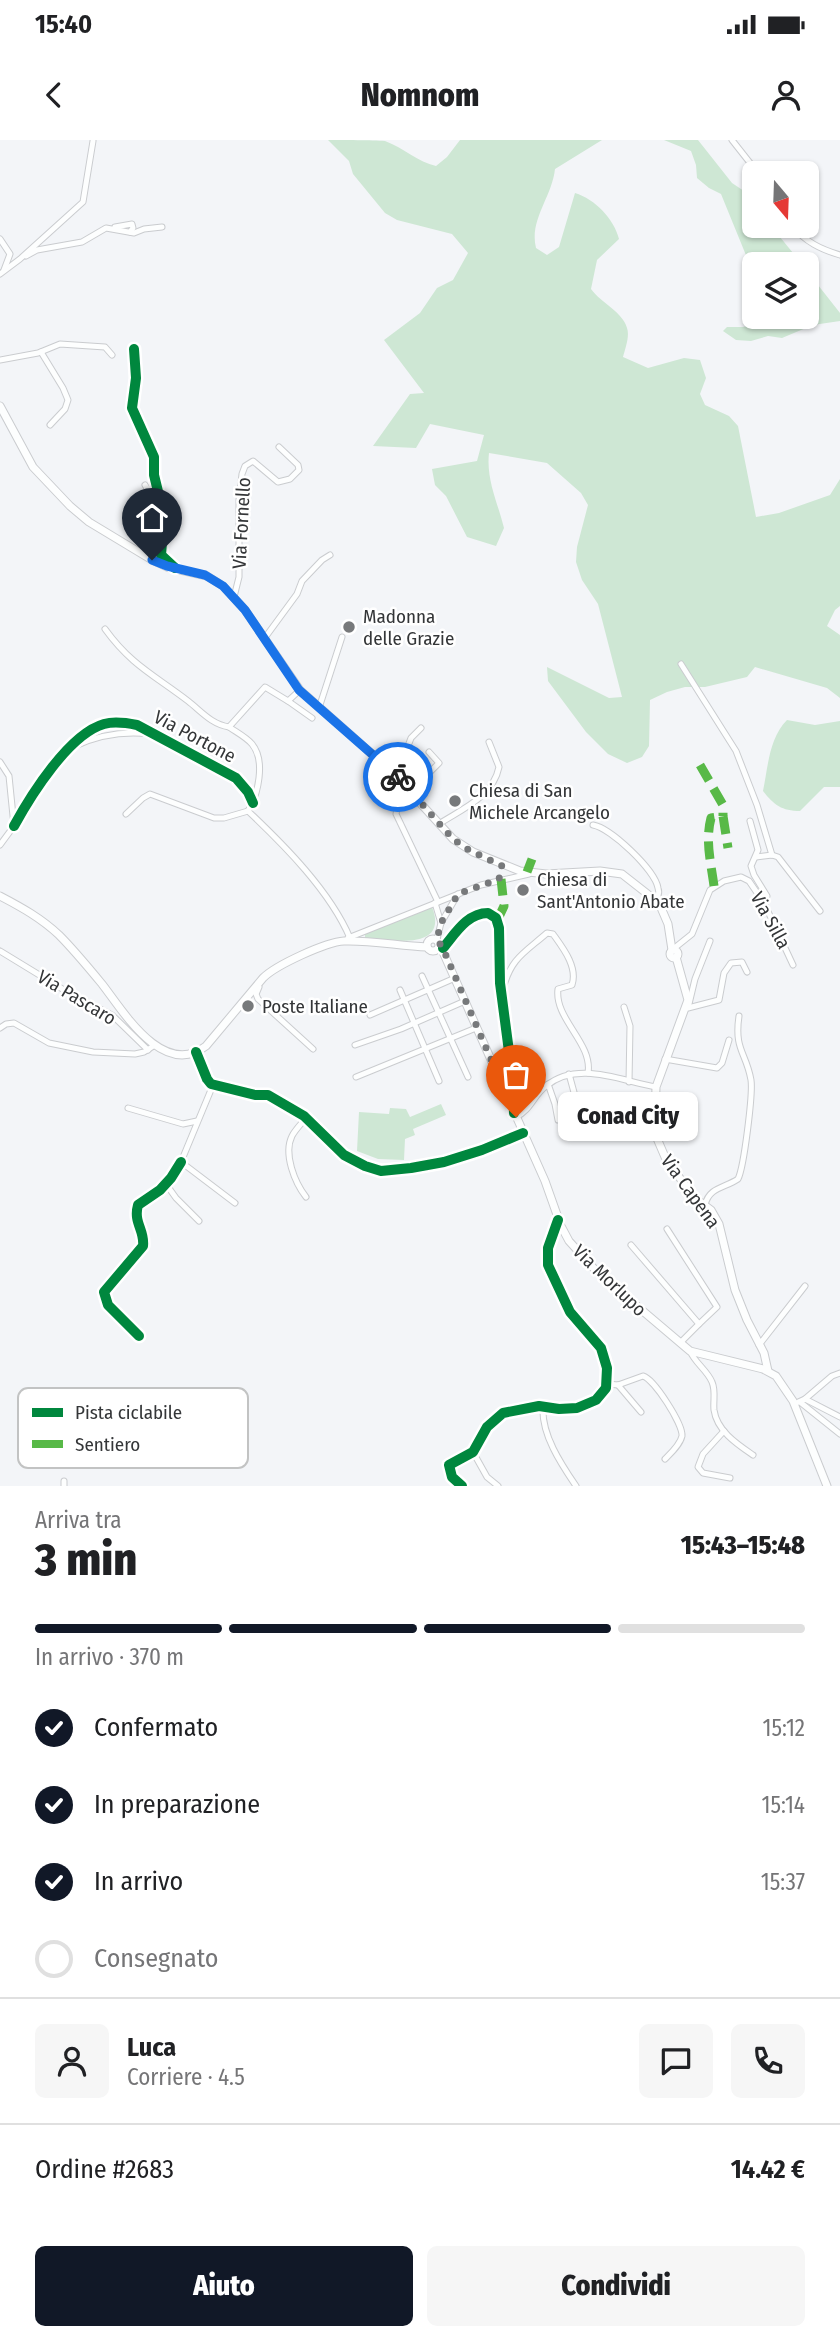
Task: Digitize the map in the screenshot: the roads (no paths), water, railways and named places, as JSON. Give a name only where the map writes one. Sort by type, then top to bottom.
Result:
[{"type":"main road","points":[[0,406],[33,467],[69,506],[89,522],[144,556],[212,578],[234,597],[300,690],[390,770],[439,824],[465,848],[501,864],[536,873],[600,871],[622,874],[657,899],[667,920],[673,951],[687,990],[687,1008]]},
{"type":"main road","points":[[0,896],[30,912],[54,930],[79,956],[151,1047],[178,1054],[197,1052],[208,1043],[263,978],[287,962],[341,941],[430,949],[438,949],[440,944]]},
{"type":"main road","name":"Via Morlupo","points":[[440,944],[569,1241],[591,1267],[690,1351],[768,1371]]},
{"type":"main road","points":[[430,949],[449,962]]},
{"type":"main road","name":"Via Capena","points":[[687,1008],[656,1087],[655,1126],[659,1146],[687,1188],[719,1223],[735,1290],[768,1371]]},
{"type":"main road","points":[[768,1371],[800,1402],[827,1486]]},
{"type":"street","points":[[732,140],[749,161]]},
{"type":"street","points":[[1,273],[83,202],[93,141]]},
{"type":"street","points":[[20,259],[35,251],[82,242],[105,228],[112,227],[136,233],[162,227]]},
{"type":"street","points":[[806,238],[815,246],[840,255]]},
{"type":"street","points":[[0,239],[10,254],[1,273]]},
{"type":"street","points":[[0,360],[41,352],[63,344],[105,347],[112,355]]},
{"type":"street","points":[[134,349],[136,381],[132,408],[153,453],[154,475],[164,516],[161,555],[175,568]]},
{"type":"street","points":[[41,352],[68,400],[65,409],[50,425]]},
{"type":"street","name":"Via Fornello","points":[[234,597],[239,577],[239,500],[243,469],[247,463],[253,461],[278,482],[290,479],[299,467],[279,447]]},
{"type":"street","points":[[145,485],[164,516]]},
{"type":"street","points":[[264,639],[297,594],[301,583],[330,555]]},
{"type":"street","points":[[105,629],[139,668],[211,720],[229,727],[250,742],[257,753],[258,772],[253,803],[247,811],[216,819],[150,794],[126,814]]},
{"type":"street","points":[[319,708],[342,637]]},
{"type":"street","points":[[681,664],[736,751],[757,804],[772,855]]},
{"type":"street","points":[[229,727],[265,687],[312,718]]},
{"type":"street","points":[[288,701],[300,690]]},
{"type":"street","name":"Via Portone","points":[[1,844],[46,776],[80,738],[104,724],[123,722],[137,725],[236,778],[253,803]]},
{"type":"street","points":[[390,770],[405,754],[411,738],[421,727]]},
{"type":"street","points":[[71,748],[91,739],[123,733],[153,734]]},
{"type":"street","points":[[439,824],[480,798],[490,787],[499,771],[499,765],[489,741]]},
{"type":"street","points":[[429,752],[441,761],[397,808],[396,814],[437,902],[441,923],[440,944]]},
{"type":"street","points":[[0,762],[9,776],[14,826]]},
{"type":"street","points":[[247,811],[290,852],[341,920],[350,937]]},
{"type":"street","points":[[750,821],[758,845],[751,866],[766,894],[764,903]]},
{"type":"street","points":[[593,825],[606,830],[648,870],[659,889],[657,899]]},
{"type":"street","points":[[756,856],[772,855],[780,860],[820,911]]},
{"type":"street","points":[[499,879],[501,864]]},
{"type":"street","points":[[341,941],[499,879],[536,873]]},
{"type":"street","name":"Via Silla","points":[[673,951],[688,939],[696,927],[711,888],[731,878],[744,878],[764,903],[793,965]]},
{"type":"street","points":[[441,923],[458,894]]},
{"type":"street","points":[[446,899],[452,906]]},
{"type":"street","points":[[440,944],[475,915],[486,912],[494,916],[499,928],[502,993],[515,1115],[524,1112],[538,1092],[548,1084],[569,1074],[588,1073],[656,1087]]},
{"type":"street","points":[[502,993],[513,963],[547,933],[553,934],[570,962],[574,979],[571,985],[558,989],[557,994],[566,1020],[587,1060],[588,1073]]},
{"type":"street","points":[[710,941],[687,1008],[719,1000],[724,972],[731,963],[742,961],[747,972]]},
{"type":"street","name":"Via Pascaro","points":[[0,951],[64,990],[112,1015],[151,1047]]},
{"type":"street","points":[[422,976],[468,1077]]},
{"type":"street","points":[[263,978],[256,991],[257,998],[313,1049]]},
{"type":"street","points":[[370,1015],[455,978]]},
{"type":"street","points":[[400,990],[439,1081]]},
{"type":"street","points":[[355,1045],[465,1001]]},
{"type":"street","points":[[624,1007],[630,1026],[629,1082]]},
{"type":"street","points":[[705,1205],[712,1192],[738,1179],[743,1166],[751,1084],[738,1042],[739,1016]]},
{"type":"street","points":[[0,1028],[13,1023],[49,1043],[89,1052],[132,1055],[151,1047]]},
{"type":"street","points":[[356,1077],[476,1028]]},
{"type":"street","points":[[665,1059],[717,1068],[722,1063],[729,1040]]},
{"type":"street","points":[[197,1052],[207,1079],[213,1085],[255,1095],[268,1095],[306,1118],[344,1155],[381,1171],[437,1163],[482,1150],[523,1133]]},
{"type":"street","points":[[569,1074],[575,1096]]},
{"type":"street","points":[[548,1084],[558,1120]]},
{"type":"street","points":[[139,1336],[108,1305],[104,1294],[143,1246],[144,1239],[136,1220],[138,1205],[166,1184],[181,1162],[213,1085]]},
{"type":"street","points":[[128,1108],[183,1124],[197,1121]]},
{"type":"street","points":[[306,1118],[293,1134],[289,1147],[295,1180],[306,1197]]},
{"type":"street","points":[[181,1162],[235,1203]]},
{"type":"street","points":[[166,1184],[199,1221]]},
{"type":"street","points":[[462,1486],[452,1477],[449,1465],[473,1452],[483,1432],[498,1416],[511,1410],[543,1406],[567,1409],[586,1405],[602,1395],[608,1384],[607,1364],[599,1345],[570,1312],[549,1268],[548,1248],[558,1220]]},
{"type":"street","points":[[667,1229],[717,1307],[680,1343]]},
{"type":"street","points":[[631,1245],[699,1324]]},
{"type":"street","points":[[759,1345],[805,1286]]},
{"type":"street","points":[[690,1351],[713,1384],[714,1412],[724,1431],[753,1455]]},
{"type":"street","points":[[800,1402],[832,1376],[840,1373]]},
{"type":"street","points":[[608,1384],[618,1385],[638,1377],[646,1377],[666,1403],[682,1433],[680,1443],[665,1459]]},
{"type":"street","points":[[618,1385],[640,1412]]},
{"type":"street","points":[[800,1402],[840,1417]]},
{"type":"street","points":[[800,1402],[840,1434]]},
{"type":"street","points":[[543,1406],[544,1420],[553,1447],[576,1486]]},
{"type":"street","points":[[724,1431],[703,1454],[698,1467],[703,1473],[730,1478]]},
{"type":"street","points":[[473,1452],[487,1476],[498,1486]]},
{"type":"place","name":"Madonna delle Grazie","points":[[349,627]]},
{"type":"place","name":"Chiesa di San Michele Arcangelo","points":[[455,801]]},
{"type":"place","name":"Chiesa di Sant'Antonio Abate","points":[[523,890]]},
{"type":"place","name":"Poste Italiane","points":[[248,1006]]},
{"type":"place","name":"Conad City","points":[[516,1117]]}]
